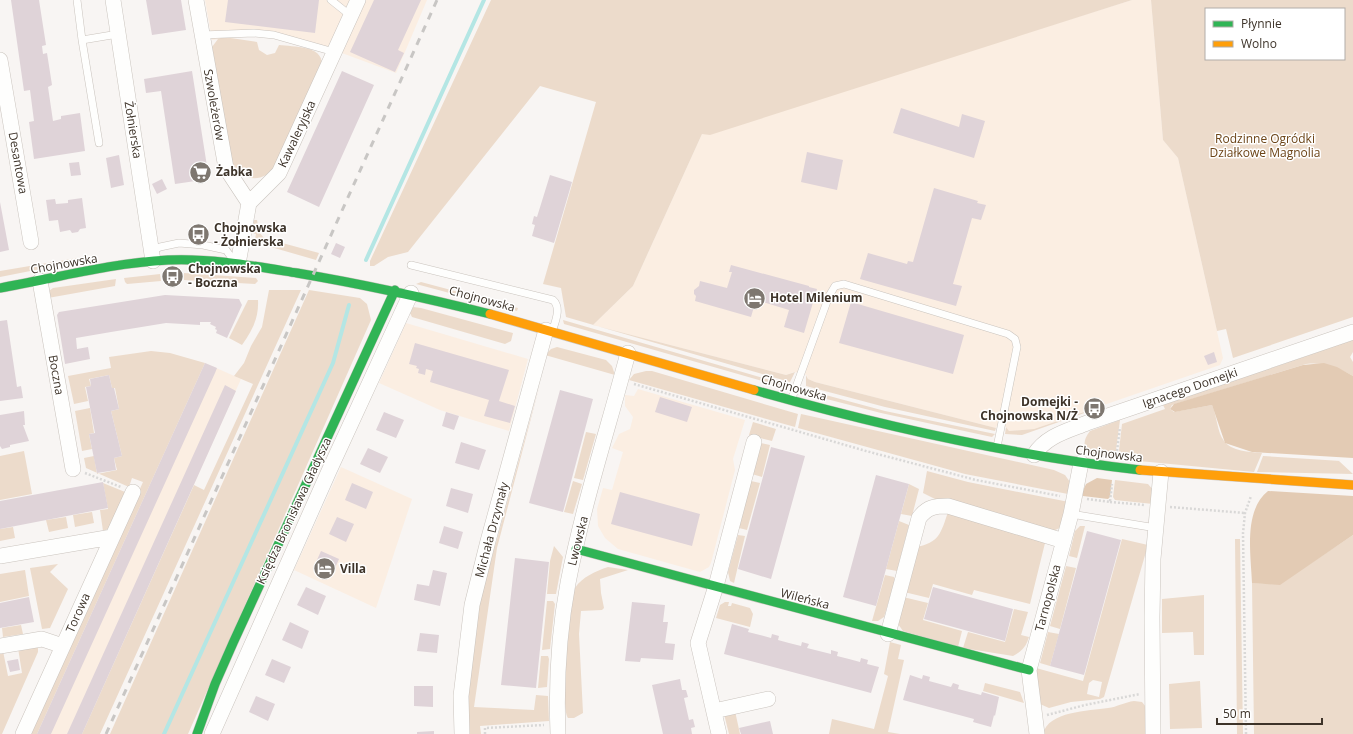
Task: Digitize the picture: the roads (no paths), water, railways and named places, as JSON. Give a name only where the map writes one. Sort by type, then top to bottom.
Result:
[{"type":"main road","name":"Chojnowska","points":[[0,288],[132,264],[152,257],[238,264],[338,279],[411,293],[861,419],[997,449],[1114,468],[1353,485]]},
{"type":"main road","name":"Księdza Bronisława Gładysza","points":[[197,734],[215,684],[233,643],[395,290]]},
{"type":"main road","name":"Wileńska","points":[[576,549],[888,634],[1029,670]]},
{"type":"street","name":"Żołnierska","points":[[113,0],[152,257]]},
{"type":"street","name":"Szwoleżerów","points":[[196,0],[226,168],[249,203]]},
{"type":"street","name":"Kawaleryjska","points":[[249,203],[280,172],[358,0]]},
{"type":"street","name":"Desantowa","points":[[0,60],[5,120],[31,242]]},
{"type":"street","points":[[238,264],[249,203]]},
{"type":"street","name":"Boczna","points":[[40,281],[73,469]]},
{"type":"street","name":"Księdza Bronisława Gładysza","points":[[212,734],[319,493],[411,293]]},
{"type":"street","name":"Michała Drzymały","points":[[462,734],[461,696],[472,605],[488,541],[549,331]]},
{"type":"street","name":"Ignacego Domejki","points":[[1034,455],[1040,446],[1049,439],[1087,423],[1353,332]]},
{"type":"street","name":"Lwowska","points":[[558,729],[561,633],[568,583],[628,353]]},
{"type":"street","points":[[719,734],[698,643],[716,586],[754,442]]},
{"type":"street","name":"Tarnopolska","points":[[1037,734],[1029,670],[1071,514],[1081,463]]},
{"type":"street","points":[[1153,734],[1152,616],[1156,528],[1161,472]]},
{"type":"street","name":"Torowa","points":[[23,734],[133,492]]},
{"type":"street","points":[[888,634],[919,518],[929,508],[936,506],[948,506],[1064,541]]},
{"type":"street","points":[[0,556],[112,537]]},
{"type":"street","points":[[0,646],[42,639],[63,646]]},
{"type":"street","points":[[714,711],[768,699]]},
{"type":"lane","points":[[76,0],[99,143]]},
{"type":"lane","points":[[331,0],[351,16]]},
{"type":"lane","points":[[202,35],[254,33],[274,35],[334,52]]},
{"type":"lane","points":[[82,40],[118,34]]},
{"type":"lane","name":"Chojnowska","points":[[152,257],[160,247],[179,243],[203,245],[226,250],[238,264]]},
{"type":"lane","points":[[411,265],[553,300],[556,303],[557,312],[549,331]]},
{"type":"lane","points":[[792,400],[829,296],[835,286],[844,284],[1008,334],[1015,339],[1017,347],[997,449]]},
{"type":"lane","points":[[1071,514],[1156,528]]},
{"type":"waterway","points":[[366,260],[484,0]]},
{"type":"waterway","points":[[164,734],[333,363],[349,305]]},
{"type":"railway","points":[[106,734],[437,0]]},
{"type":"place","name":"Żabka","points":[[201,172]]},
{"type":"place","name":"Chojnowska - Żołnierska","points":[[199,235]]},
{"type":"place","name":"Chojnowska - Boczna","points":[[173,276]]},
{"type":"place","name":"Hotel Milenium","points":[[755,298]]},
{"type":"place","name":"Domejki - Chojnowska N/Ż","points":[[1094,409]]},
{"type":"place","name":"Villa","points":[[325,569]]},
{"type":"park label","name":"Rodzinne Ogródki Działkowe Magnolia","points":[[1265,146]]}]
